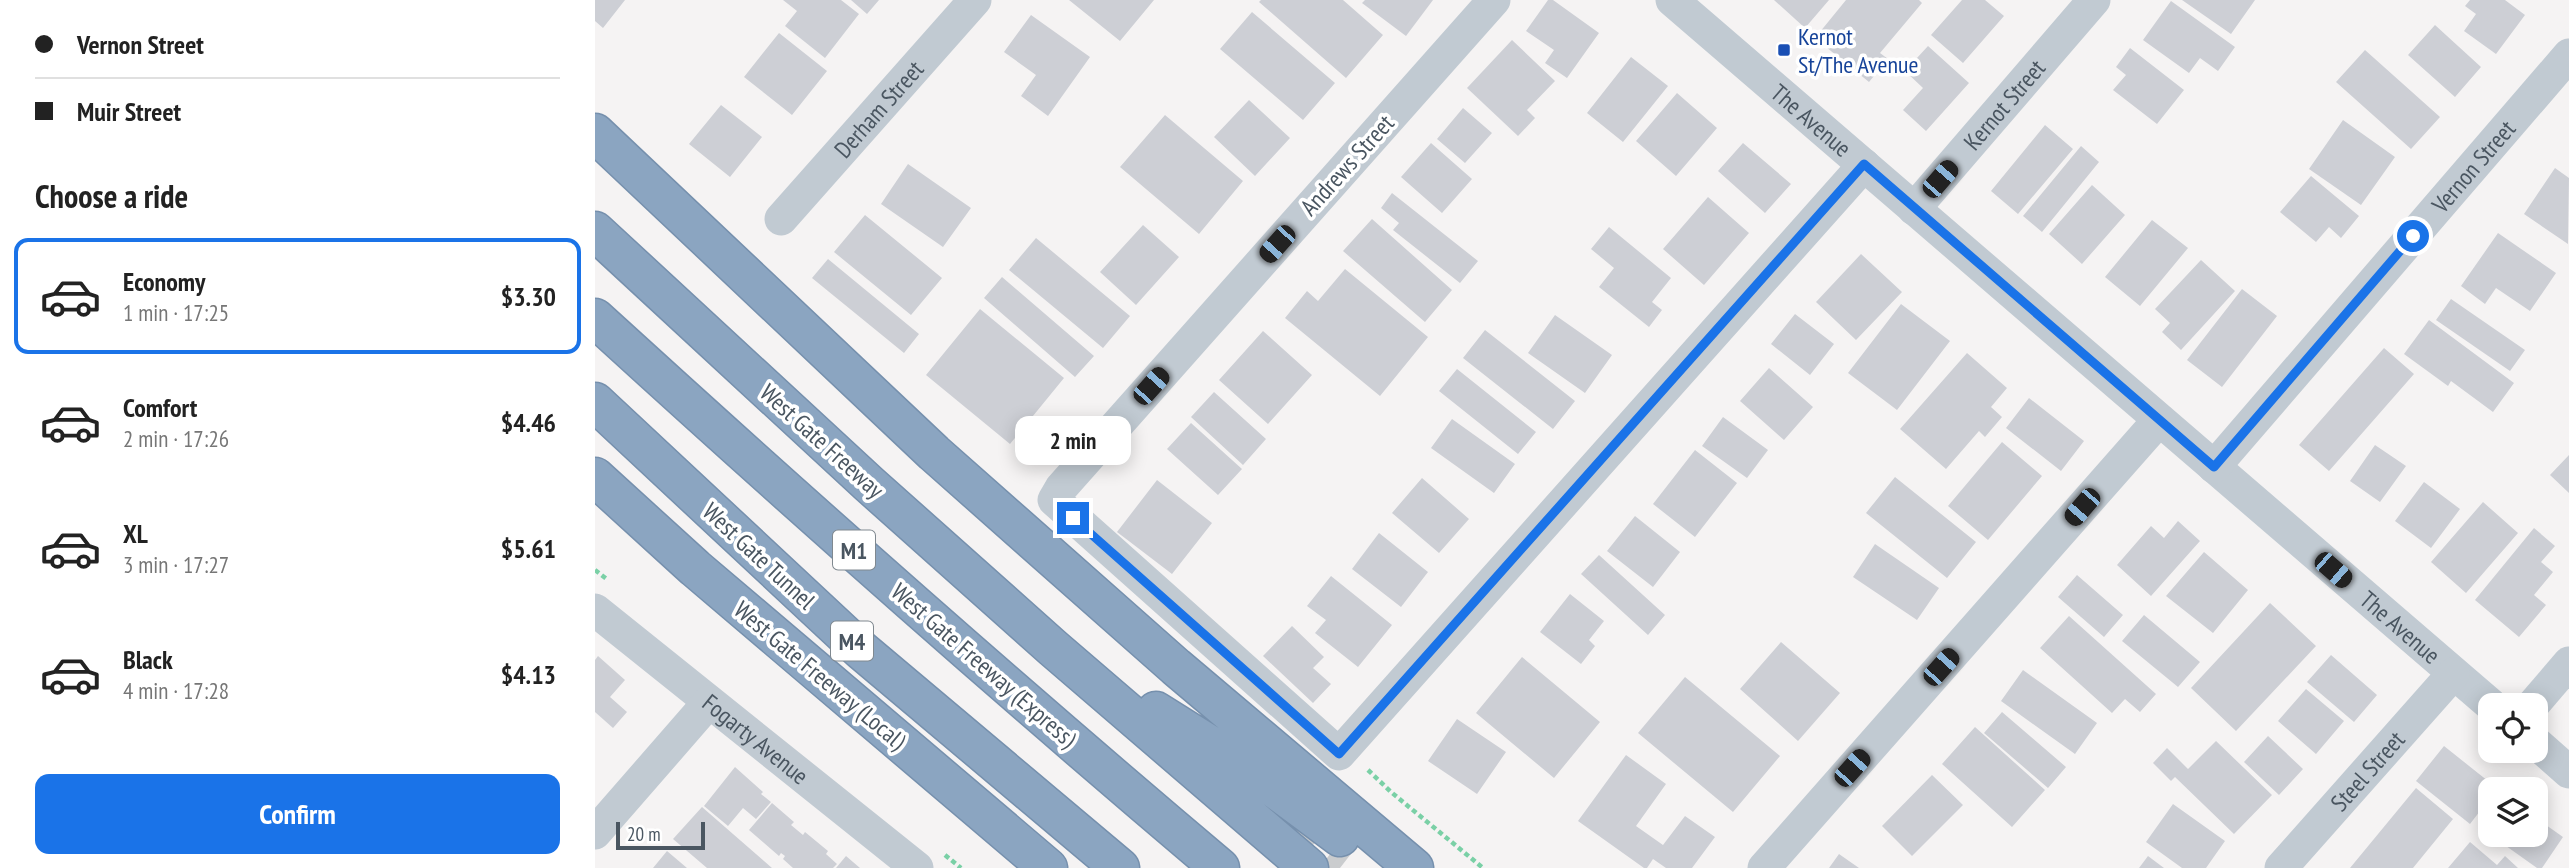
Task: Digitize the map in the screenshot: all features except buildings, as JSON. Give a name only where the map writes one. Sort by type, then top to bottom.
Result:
[{"type":"highway","points":[[595,134],[935,453],[1176,667],[1414,868]]},
{"type":"highway","name":"West Gate Freeway","points":[[595,231],[780,404],[1053,648]]},
{"type":"highway","name":"West Gate Freeway (Express)","points":[[595,318],[771,478],[1220,868]]},
{"type":"highway","name":"West Gate Tunnel","points":[[595,402],[861,650],[1120,868]]},
{"type":"highway","name":"West Gate Freeway (Local)","points":[[595,477],[695,568],[1048,868]]},
{"type":"highway","name":"M1","points":[[1053,648],[1308,868]]},
{"type":"highway","name":"M1","points":[[1053,648],[1247,768],[1382,868]]},
{"type":"street","name":"Derham Street","points":[[781,219],[975,0]]},
{"type":"street","name":"Andrews Street","points":[[1493,0],[1061,488],[1054,500],[1339,754],[1864,164]]},
{"type":"street","name":"The Avenue","points":[[1672,0],[2478,694]]},
{"type":"street","name":"Kernot Street","points":[[1915,209],[2094,0]]},
{"type":"street","name":"Vernon Street","points":[[2214,467],[2569,55]]},
{"type":"street","points":[[1764,868],[2159,420]]},
{"type":"street","name":"Fogarty Avenue","points":[[595,610],[917,868]]},
{"type":"street","points":[[2543,693],[2569,663]]},
{"type":"street","name":"Steel Street","points":[[2281,868],[2453,674]]},
{"type":"street","points":[[595,833],[709,702]]},
{"type":"street","points":[[2548,754],[2569,772]]},
{"type":"path","points":[[1368,770],[1483,868]]},
{"type":"tunnel","points":[[1282,823],[1340,868]]},
{"type":"place","name":"Kernot St/The Avenue","points":[[1784,50]]},
{"type":"route","points":[[1073,518],[1339,754],[1864,164],[2214,467],[2413,236]]}]
